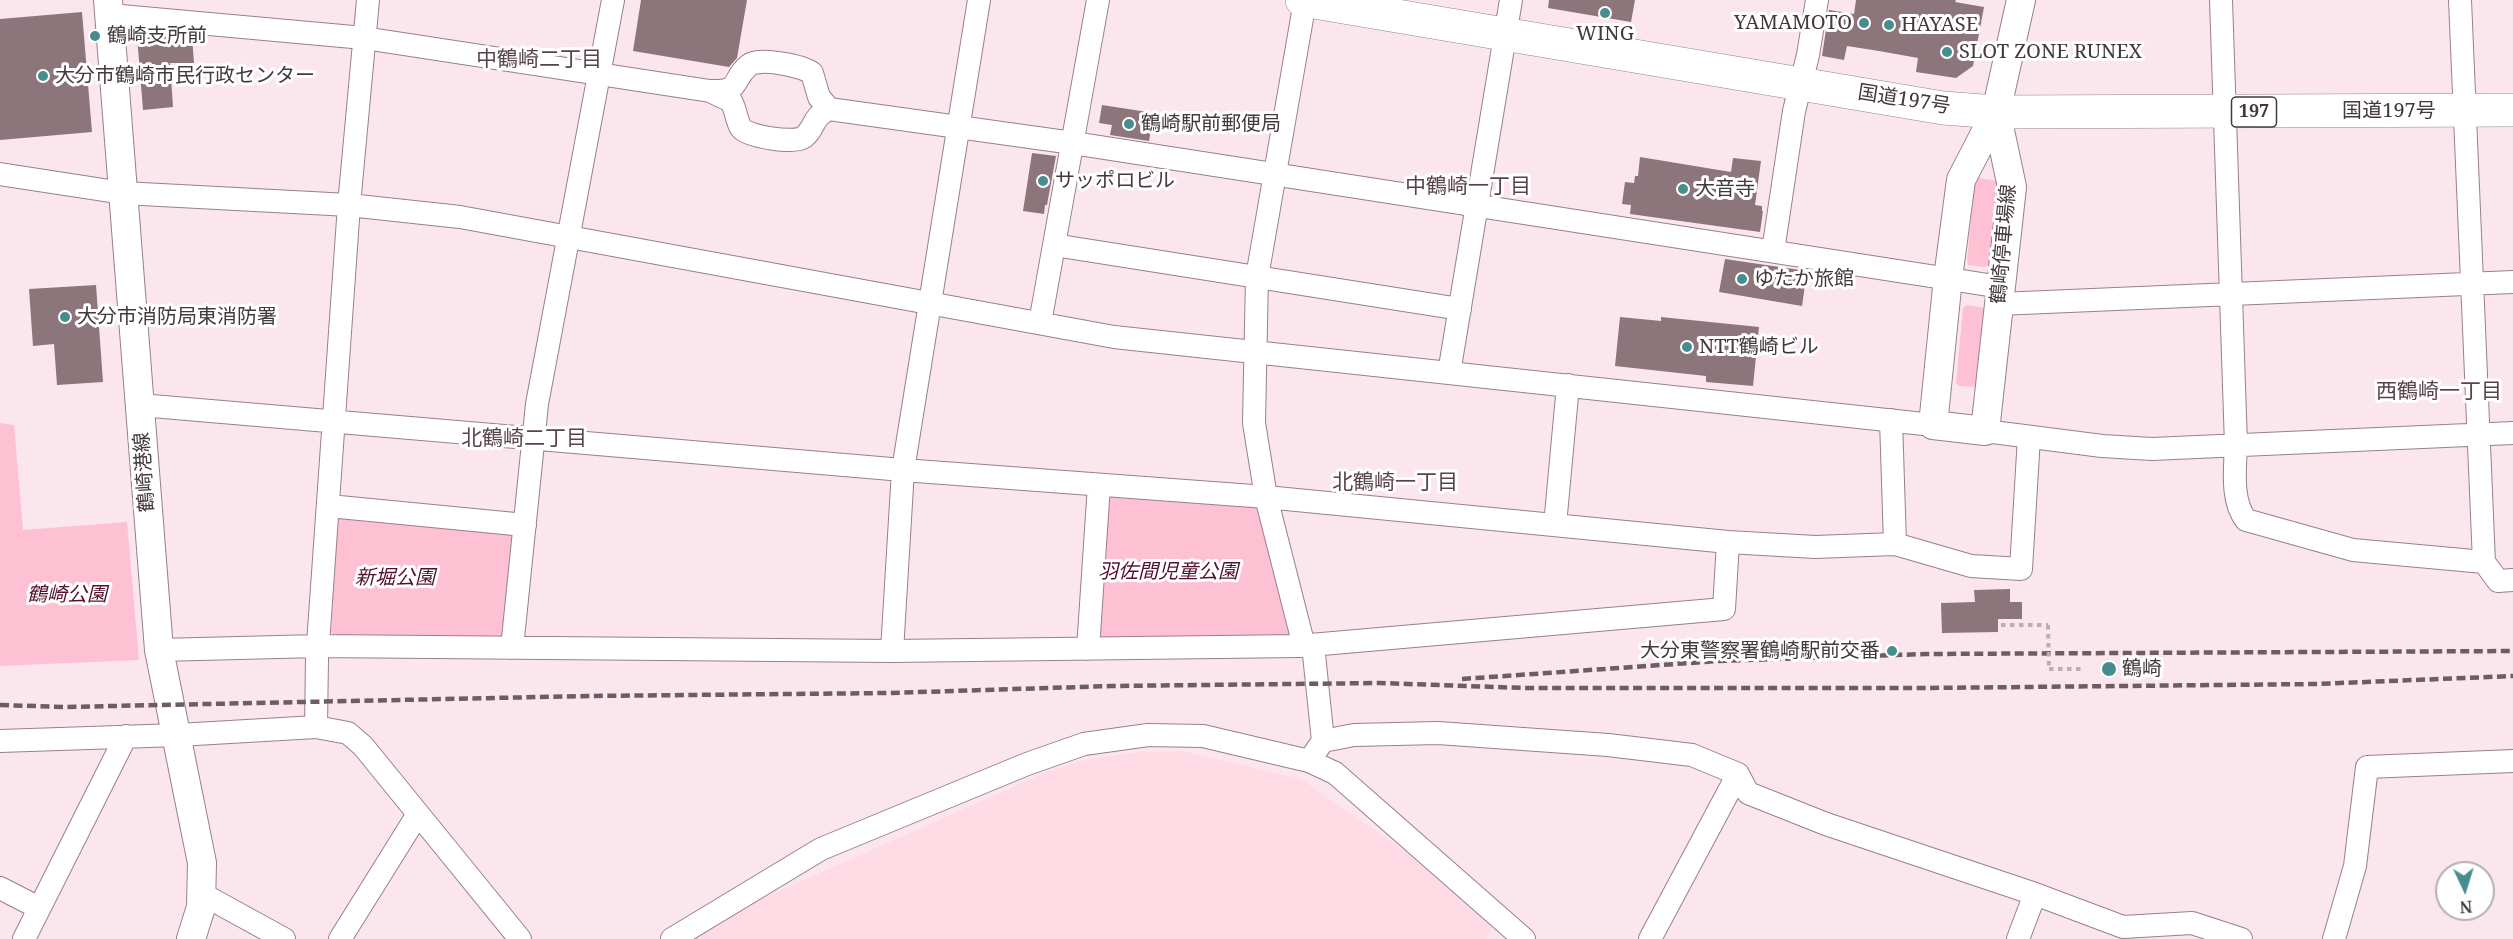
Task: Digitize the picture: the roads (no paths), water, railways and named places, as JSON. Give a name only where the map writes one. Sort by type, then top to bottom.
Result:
[{"type":"highway","name":"国道197号","points":[[1304,0],[1943,108],[1996,112],[2513,110]]},
{"type":"main road","points":[[1985,431],[1933,425],[1961,180],[1996,112],[2021,0]]},
{"type":"main road","name":"鶴崎港線","points":[[109,8],[159,650],[199,843],[201,907],[191,939]]},
{"type":"main road","name":"鶴崎停車場線","points":[[1985,431],[2012,187],[1996,112]]},
{"type":"street","points":[[316,727],[319,638],[349,205],[368,0]]},
{"type":"street","points":[[512,648],[537,404],[614,0]]},
{"type":"street","points":[[892,651],[903,471],[979,0]]},
{"type":"street","points":[[1040,323],[1098,0]]},
{"type":"street","points":[[1304,0],[1257,277],[1254,423],[1266,497],[1309,646],[1323,741],[1310,761]]},
{"type":"street","points":[[1449,373],[1511,0]]},
{"type":"street","points":[[1773,251],[1794,111],[1817,0]]},
{"type":"street","points":[[2221,0],[2238,509],[2247,520],[2353,550],[2484,562]]},
{"type":"street","points":[[2460,0],[2484,562],[2498,581],[2513,580]]},
{"type":"street","points":[[109,8],[364,38],[710,91],[723,92],[732,88],[748,65],[754,62],[792,66],[812,73],[819,97],[829,109],[1073,143],[1948,278],[2000,296],[2231,294],[2513,282]]},
{"type":"street","points":[[710,91],[731,101],[744,131],[790,141],[801,139],[815,119],[829,109]]},
{"type":"street","points":[[0,174],[123,193],[349,205],[460,217],[1114,337],[1933,425]]},
{"type":"street","points":[[1054,245],[1460,309]]},
{"type":"street","points":[[1555,525],[1568,385]]},
{"type":"street","points":[[140,405],[903,471],[1266,497],[1728,542],[1815,547],[1895,544],[1971,566],[2021,569],[2028,438]]},
{"type":"street","points":[[1891,420],[1895,544]]},
{"type":"street","points":[[1985,431],[2028,438],[2152,449],[2513,433]]},
{"type":"street","points":[[1088,649],[1099,485]]},
{"type":"street","points":[[329,506],[525,525]]},
{"type":"street","points":[[159,650],[319,638],[512,648],[892,651],[1309,646],[1724,609],[1728,542]]},
{"type":"street","points":[[0,741],[178,735],[316,727],[348,733],[363,746],[520,939]]},
{"type":"street","points":[[1323,741],[1354,735],[1438,733],[1608,745],[1692,755],[1738,774],[1748,793],[1826,824],[2035,894],[2123,927],[2192,923],[2241,939]]},
{"type":"street","points":[[672,939],[821,849],[1027,764],[1084,744],[1148,735],[1203,736],[1310,761],[1335,773],[1524,939]]},
{"type":"street","points":[[24,939],[126,736]]},
{"type":"street","points":[[2334,939],[2355,866],[2367,767],[2513,761]]},
{"type":"street","points":[[1650,939],[1738,774]]},
{"type":"street","points":[[340,939],[418,814]]},
{"type":"street","points":[[0,888],[39,908]]},
{"type":"street","points":[[202,894],[284,939]]},
{"type":"street","points":[[2019,939],[2035,894]]},
{"type":"railway","points":[[1462,679],[1718,661],[1926,654],[2513,651]]},
{"type":"railway","points":[[0,705],[65,707],[588,696],[889,693],[1111,686],[1380,683],[1525,688],[1926,688],[2316,684],[2513,676]]},
{"type":"place","name":"WING","points":[[1605,13]]},
{"type":"place","name":"YAMAMOTO","points":[[1864,23]]},
{"type":"place","name":"HAYASE","points":[[1889,25]]},
{"type":"place","name":"鶴崎支所前","points":[[95,36]]},
{"type":"place","name":"SLOT ZONE RUNEX","points":[[1947,52]]},
{"type":"place","name":"大分市鶴崎市民行政センター","points":[[43,76]]},
{"type":"place","name":"鶴崎駅前郵便局","points":[[1129,124]]},
{"type":"place","name":"サッポロビル","points":[[1043,181]]},
{"type":"place","name":"大音寺","points":[[1683,189]]},
{"type":"place","name":"ゆたか旅館","points":[[1742,279]]},
{"type":"place","name":"大分市消防局東消防署","points":[[65,317]]},
{"type":"place","name":"NTT鶴崎ビル","points":[[1687,347]]},
{"type":"place","name":"大分東警察署鶴崎駅前交番","points":[[1892,651]]},
{"type":"place","name":"鶴崎","points":[[2109,669]]},
{"type":"district","name":"中鶴崎二丁目","points":[[539,60]]},
{"type":"district","name":"中鶴崎一丁目","points":[[1468,187]]},
{"type":"district","name":"西鶴崎一丁目","points":[[2439,392]]},
{"type":"district","name":"北鶴崎二丁目","points":[[524,439]]},
{"type":"district","name":"北鶴崎一丁目","points":[[1395,483]]},
{"type":"park label","name":"羽佐間児童公園","points":[[1168,572]]},
{"type":"park label","name":"新堀公園","points":[[395,578]]},
{"type":"park label","name":"鶴崎公園","points":[[67,595]]}]
